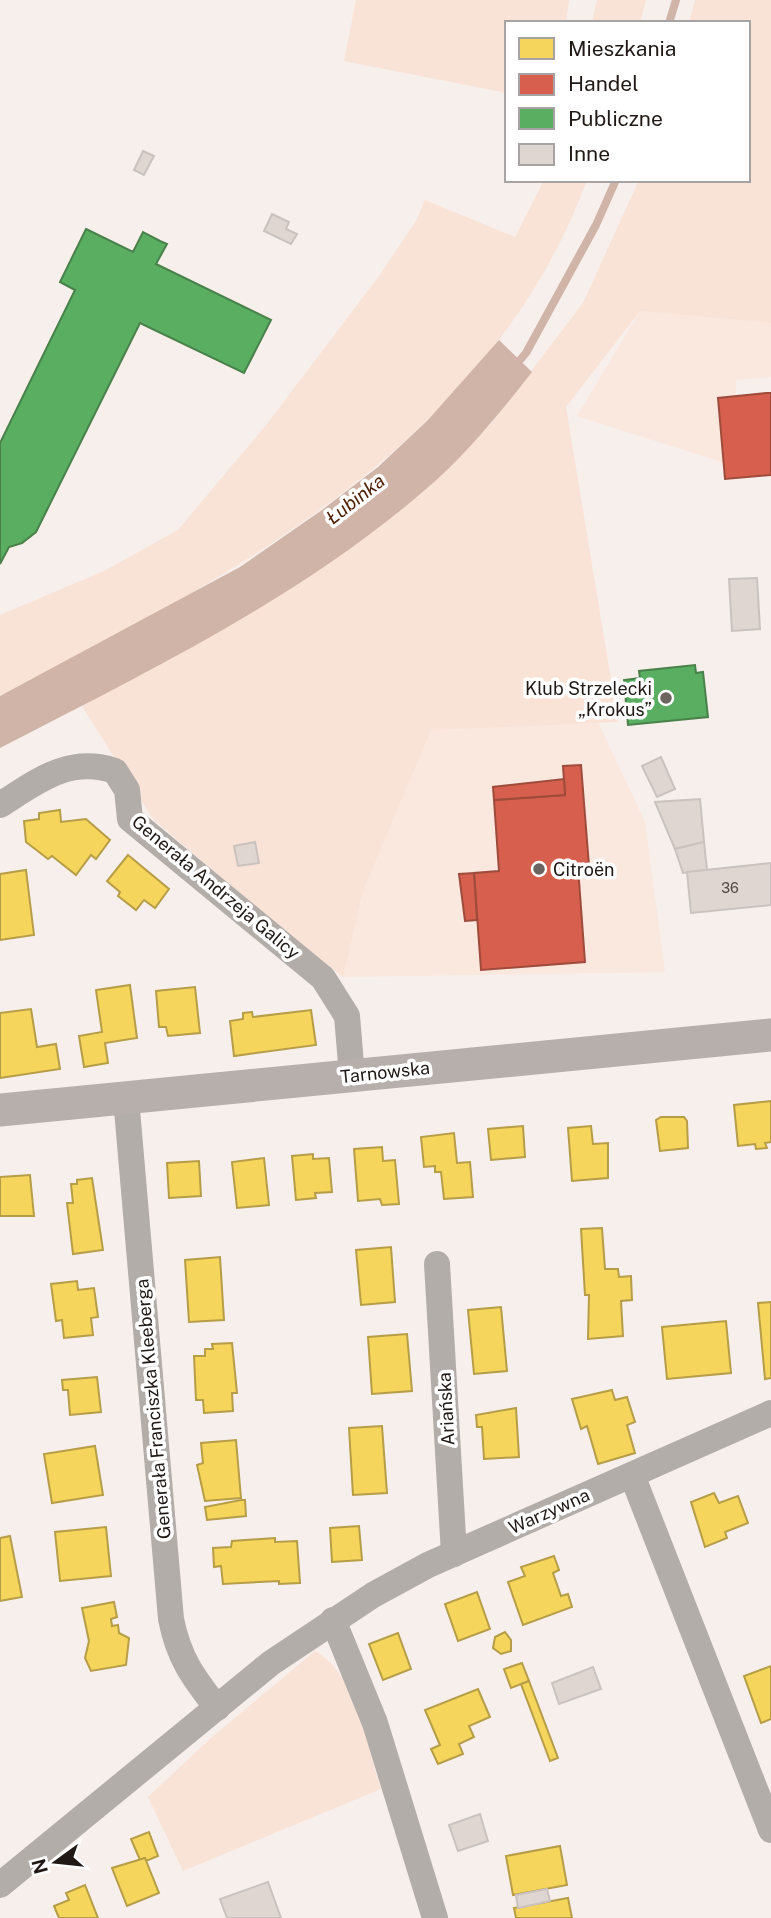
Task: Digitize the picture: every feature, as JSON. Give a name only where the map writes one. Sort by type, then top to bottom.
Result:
[{"type":"main road","name":"Tarnowska","points":[[0,1110],[771,1035]]},
{"type":"street","name":"Generała Andrzeja Galicy","points":[[0,805],[56,770],[86,766],[115,771],[127,790],[130,818],[323,978],[347,1016],[352,1076]]},
{"type":"street","name":"Generała Franciszka Kleeberga","points":[[126,1098],[171,1619],[177,1647],[186,1668],[217,1709]]},
{"type":"street","name":"Ariańska","points":[[437,1264],[454,1553]]},
{"type":"street","name":"Warzywna","points":[[0,1885],[271,1663],[373,1595],[454,1553],[771,1413]]},
{"type":"street","points":[[632,1475],[771,1830]]},
{"type":"street","points":[[333,1620],[375,1723],[435,1918]]},
{"type":"shaded area","points":[[356,0],[569,0],[566,21],[505,21],[505,93],[344,61]]},
{"type":"shaded area","points":[[597,0],[646,0],[641,21],[592,21]]},
{"type":"shaded area","points":[[695,0],[771,0],[771,323],[640,311],[566,407],[618,722],[431,730],[363,891],[343,977],[280,928],[153,819],[82,706],[292,588],[426,490],[490,425],[583,303],[638,182],[750,182],[750,21],[690,21]]},
{"type":"shaded area","points":[[543,182],[586,182],[544,272],[488,354],[421,427],[345,491],[263,549],[177,602],[0,696],[0,615],[104,571],[178,530],[267,424],[379,276],[416,221],[425,200],[515,237]]},
{"type":"shaded area","points":[[640,311],[771,323],[771,377],[736,380],[734,466],[577,416]]},
{"type":"shaded area","points":[[597,720],[645,822],[665,972],[343,977],[363,891],[431,730]]},
{"type":"shaded area","points":[[315,1651],[329,1661],[350,1693],[365,1732],[381,1789],[183,1871],[148,1797],[212,1737]]},
{"type":"water","points":[[499,340],[532,372],[468,448],[425,490],[377,529],[274,599],[166,661],[0,748],[0,696],[240,567],[322,510],[378,467],[428,420]]},
{"type":"building: Mieszkania","points":[[60,810],[61,822],[86,819],[110,840],[96,859],[91,855],[76,875],[52,856],[48,859],[26,842],[24,821],[39,819],[39,813]]},
{"type":"building: Mieszkania","points":[[128,855],[169,889],[155,908],[144,900],[136,910],[118,896],[120,892],[107,881]]},
{"type":"building: Mieszkania","points":[[26,870],[34,935],[0,940],[0,874]]},
{"type":"building: Mieszkania","points":[[130,985],[137,1038],[105,1043],[108,1063],[84,1067],[79,1036],[102,1032],[96,990]]},
{"type":"building: Mieszkania","points":[[195,987],[200,1033],[168,1036],[166,1027],[159,1027],[156,991]]},
{"type":"building: Mieszkania","points":[[31,1009],[37,1047],[56,1044],[60,1069],[0,1078],[0,1013]]},
{"type":"building: Mieszkania","points":[[311,1010],[316,1045],[234,1056],[230,1021],[243,1019],[243,1013],[252,1012],[253,1017]]},
{"type":"building: Mieszkania","points":[[771,1101],[771,1142],[765,1143],[767,1148],[756,1149],[755,1144],[738,1146],[734,1105]]},
{"type":"building: Mieszkania","points":[[661,1117],[684,1117],[687,1121],[688,1148],[660,1151],[656,1120]]},
{"type":"building: Mieszkania","points":[[523,1126],[525,1157],[491,1160],[488,1129]]},
{"type":"building: Mieszkania","points":[[591,1126],[593,1144],[608,1143],[608,1178],[572,1181],[568,1128]]},
{"type":"building: Mieszkania","points":[[454,1133],[457,1163],[470,1162],[473,1197],[444,1199],[441,1172],[435,1172],[435,1166],[424,1167],[421,1137]]},
{"type":"building: Mieszkania","points":[[382,1147],[383,1161],[395,1160],[399,1204],[382,1205],[380,1199],[358,1201],[354,1149]]},
{"type":"building: Mieszkania","points":[[313,1154],[313,1159],[329,1158],[332,1192],[315,1193],[316,1198],[296,1200],[292,1156]]},
{"type":"building: Mieszkania","points":[[264,1158],[269,1205],[237,1208],[232,1162]]},
{"type":"building: Mieszkania","points":[[199,1161],[201,1196],[169,1198],[167,1163]]},
{"type":"building: Mieszkania","points":[[30,1175],[34,1216],[0,1216],[0,1177]]},
{"type":"building: Mieszkania","points":[[92,1178],[103,1250],[73,1254],[67,1203],[73,1203],[71,1184],[77,1184],[77,1180]]},
{"type":"building: Mieszkania","points":[[602,1228],[605,1269],[618,1269],[619,1277],[631,1276],[632,1300],[621,1301],[623,1336],[588,1339],[589,1295],[585,1295],[581,1229]]},
{"type":"building: Mieszkania","points":[[391,1247],[395,1302],[361,1305],[356,1250]]},
{"type":"building: Mieszkania","points":[[220,1257],[224,1320],[189,1322],[185,1260]]},
{"type":"building: Mieszkania","points":[[77,1281],[78,1290],[94,1288],[98,1317],[91,1318],[93,1335],[64,1338],[62,1320],[56,1321],[51,1284]]},
{"type":"building: Mieszkania","points":[[771,1302],[771,1378],[765,1379],[758,1303]]},
{"type":"building: Mieszkania","points":[[501,1307],[507,1371],[474,1374],[468,1310]]},
{"type":"building: Mieszkania","points":[[726,1321],[731,1373],[667,1379],[662,1327]]},
{"type":"building: Mieszkania","points":[[407,1334],[412,1391],[372,1394],[368,1337]]},
{"type":"building: Mieszkania","points":[[232,1343],[237,1393],[232,1393],[233,1411],[204,1413],[203,1400],[196,1400],[194,1356],[205,1356],[205,1349],[213,1349],[212,1344]]},
{"type":"building: Mieszkania","points":[[97,1377],[101,1412],[70,1415],[68,1390],[63,1390],[62,1380]]},
{"type":"building: Mieszkania","points":[[612,1390],[615,1400],[627,1397],[635,1422],[627,1425],[635,1453],[598,1464],[587,1426],[581,1429],[572,1399]]},
{"type":"building: Mieszkania","points":[[516,1408],[519,1457],[484,1459],[482,1427],[477,1427],[476,1415]]},
{"type":"building: Mieszkania","points":[[382,1426],[387,1493],[353,1495],[349,1428]]},
{"type":"building: Mieszkania","points":[[236,1440],[241,1498],[205,1501],[197,1465],[203,1463],[201,1443]]},
{"type":"building: Mieszkania","points":[[95,1446],[103,1495],[52,1503],[44,1454]]},
{"type":"building: Mieszkania","points":[[714,1493],[719,1503],[738,1496],[748,1523],[725,1532],[727,1538],[705,1547],[691,1502]]},
{"type":"building: Mieszkania","points":[[245,1500],[246,1516],[207,1520],[205,1507]]},
{"type":"building: Mieszkania","points":[[359,1526],[362,1560],[332,1562],[330,1528]]},
{"type":"building: Mieszkania","points":[[106,1527],[111,1576],[60,1581],[55,1532]]},
{"type":"building: Mieszkania","points":[[10,1536],[22,1597],[0,1601],[0,1538]]},
{"type":"building: Mieszkania","points":[[275,1538],[275,1542],[297,1541],[300,1583],[279,1584],[279,1581],[223,1584],[221,1566],[214,1567],[213,1548],[231,1547],[232,1541]]},
{"type":"building: Mieszkania","points":[[554,1556],[559,1570],[553,1573],[561,1596],[568,1594],[572,1607],[523,1625],[508,1582],[525,1576],[521,1567]]},
{"type":"building: Mieszkania","points":[[477,1592],[490,1629],[458,1641],[445,1604]]},
{"type":"building: Mieszkania","points":[[114,1602],[117,1617],[111,1619],[112,1626],[118,1625],[119,1633],[129,1638],[126,1665],[91,1671],[85,1658],[89,1641],[82,1608]]},
{"type":"building: Mieszkania","points":[[505,1632],[511,1640],[511,1651],[501,1654],[493,1648],[495,1637]]},
{"type":"building: Mieszkania","points":[[398,1633],[411,1669],[383,1680],[369,1644]]},
{"type":"building: Mieszkania","points":[[522,1663],[529,1681],[511,1688],[504,1669]]},
{"type":"building: Mieszkania","points":[[771,1666],[771,1719],[761,1723],[744,1676]]},
{"type":"building: Mieszkania","points":[[529,1681],[558,1758],[550,1761],[521,1684]]},
{"type":"building: Mieszkania","points":[[478,1689],[490,1717],[469,1726],[474,1737],[459,1744],[463,1754],[438,1764],[431,1749],[440,1745],[425,1710]]},
{"type":"building: Mieszkania","points":[[149,1832],[158,1856],[146,1861],[145,1858],[140,1860],[131,1839]]},
{"type":"building: Mieszkania","points":[[560,1846],[567,1885],[513,1895],[506,1856]]},
{"type":"building: Mieszkania","points":[[145,1858],[159,1893],[127,1906],[112,1868]]},
{"type":"building: Mieszkania","points":[[85,1885],[98,1918],[59,1918],[54,1906],[69,1900],[66,1893]]},
{"type":"building: Mieszkania","points":[[568,1898],[572,1918],[516,1918],[514,1908]]},
{"type":"building: Handel","points":[[771,393],[771,475],[725,479],[718,398]]},
{"type":"building: Handel","name":"Citroën","points":[[581,765],[589,866],[578,867],[585,962],[481,970],[474,873],[499,871],[494,800],[565,795],[563,766]]},
{"type":"building: Handel","points":[[564,779],[565,795],[494,800],[493,787]]},
{"type":"building: Handel","points":[[474,873],[477,920],[465,921],[459,874]]},
{"type":"building: Publiczne","points":[[86,229],[133,252],[143,232],[167,244],[156,264],[271,320],[244,373],[140,323],[36,532],[22,543],[9,547],[0,564],[0,443],[75,290],[60,282]]},
{"type":"building: Publiczne","name":"Klub Strzelecki „Krokus”","points":[[695,665],[696,673],[703,672],[708,717],[628,725],[624,680],[640,678],[639,671]]},
{"type":"building: Inne","points":[[143,151],[154,156],[144,175],[134,170]]},
{"type":"building: Inne","points":[[272,214],[289,222],[286,229],[297,234],[291,244],[264,231]]},
{"type":"building: Inne","points":[[757,578],[760,629],[732,631],[729,579]]},
{"type":"building: Inne","points":[[661,757],[675,789],[657,797],[642,766]]},
{"type":"building: Inne","points":[[700,799],[704,842],[675,849],[655,802]]},
{"type":"building: Inne","points":[[255,842],[259,863],[238,866],[234,846]]},
{"type":"building: Inne","points":[[704,842],[707,870],[683,873],[675,849]]},
{"type":"building: Inne","points":[[771,863],[771,905],[691,913],[687,872]]},
{"type":"building: Inne","points":[[593,1667],[601,1689],[559,1704],[552,1683]]},
{"type":"building: Inne","points":[[480,1814],[488,1841],[458,1851],[449,1825]]},
{"type":"building: Inne","points":[[268,1882],[281,1918],[227,1918],[220,1899]]},
{"type":"building: Inne","points":[[547,1889],[550,1901],[518,1908],[516,1895]]},
{"type":"waterway","name":"Łubinka","points":[[670,21],[676,0]]},
{"type":"waterway","name":"Łubinka","points":[[514,367],[526,353],[596,225],[615,182]]},
{"type":"place","name":"Klub Strzelecki „Krokus”","points":[[666,698]]},
{"type":"place","name":"Citroën","points":[[539,869]]}]
